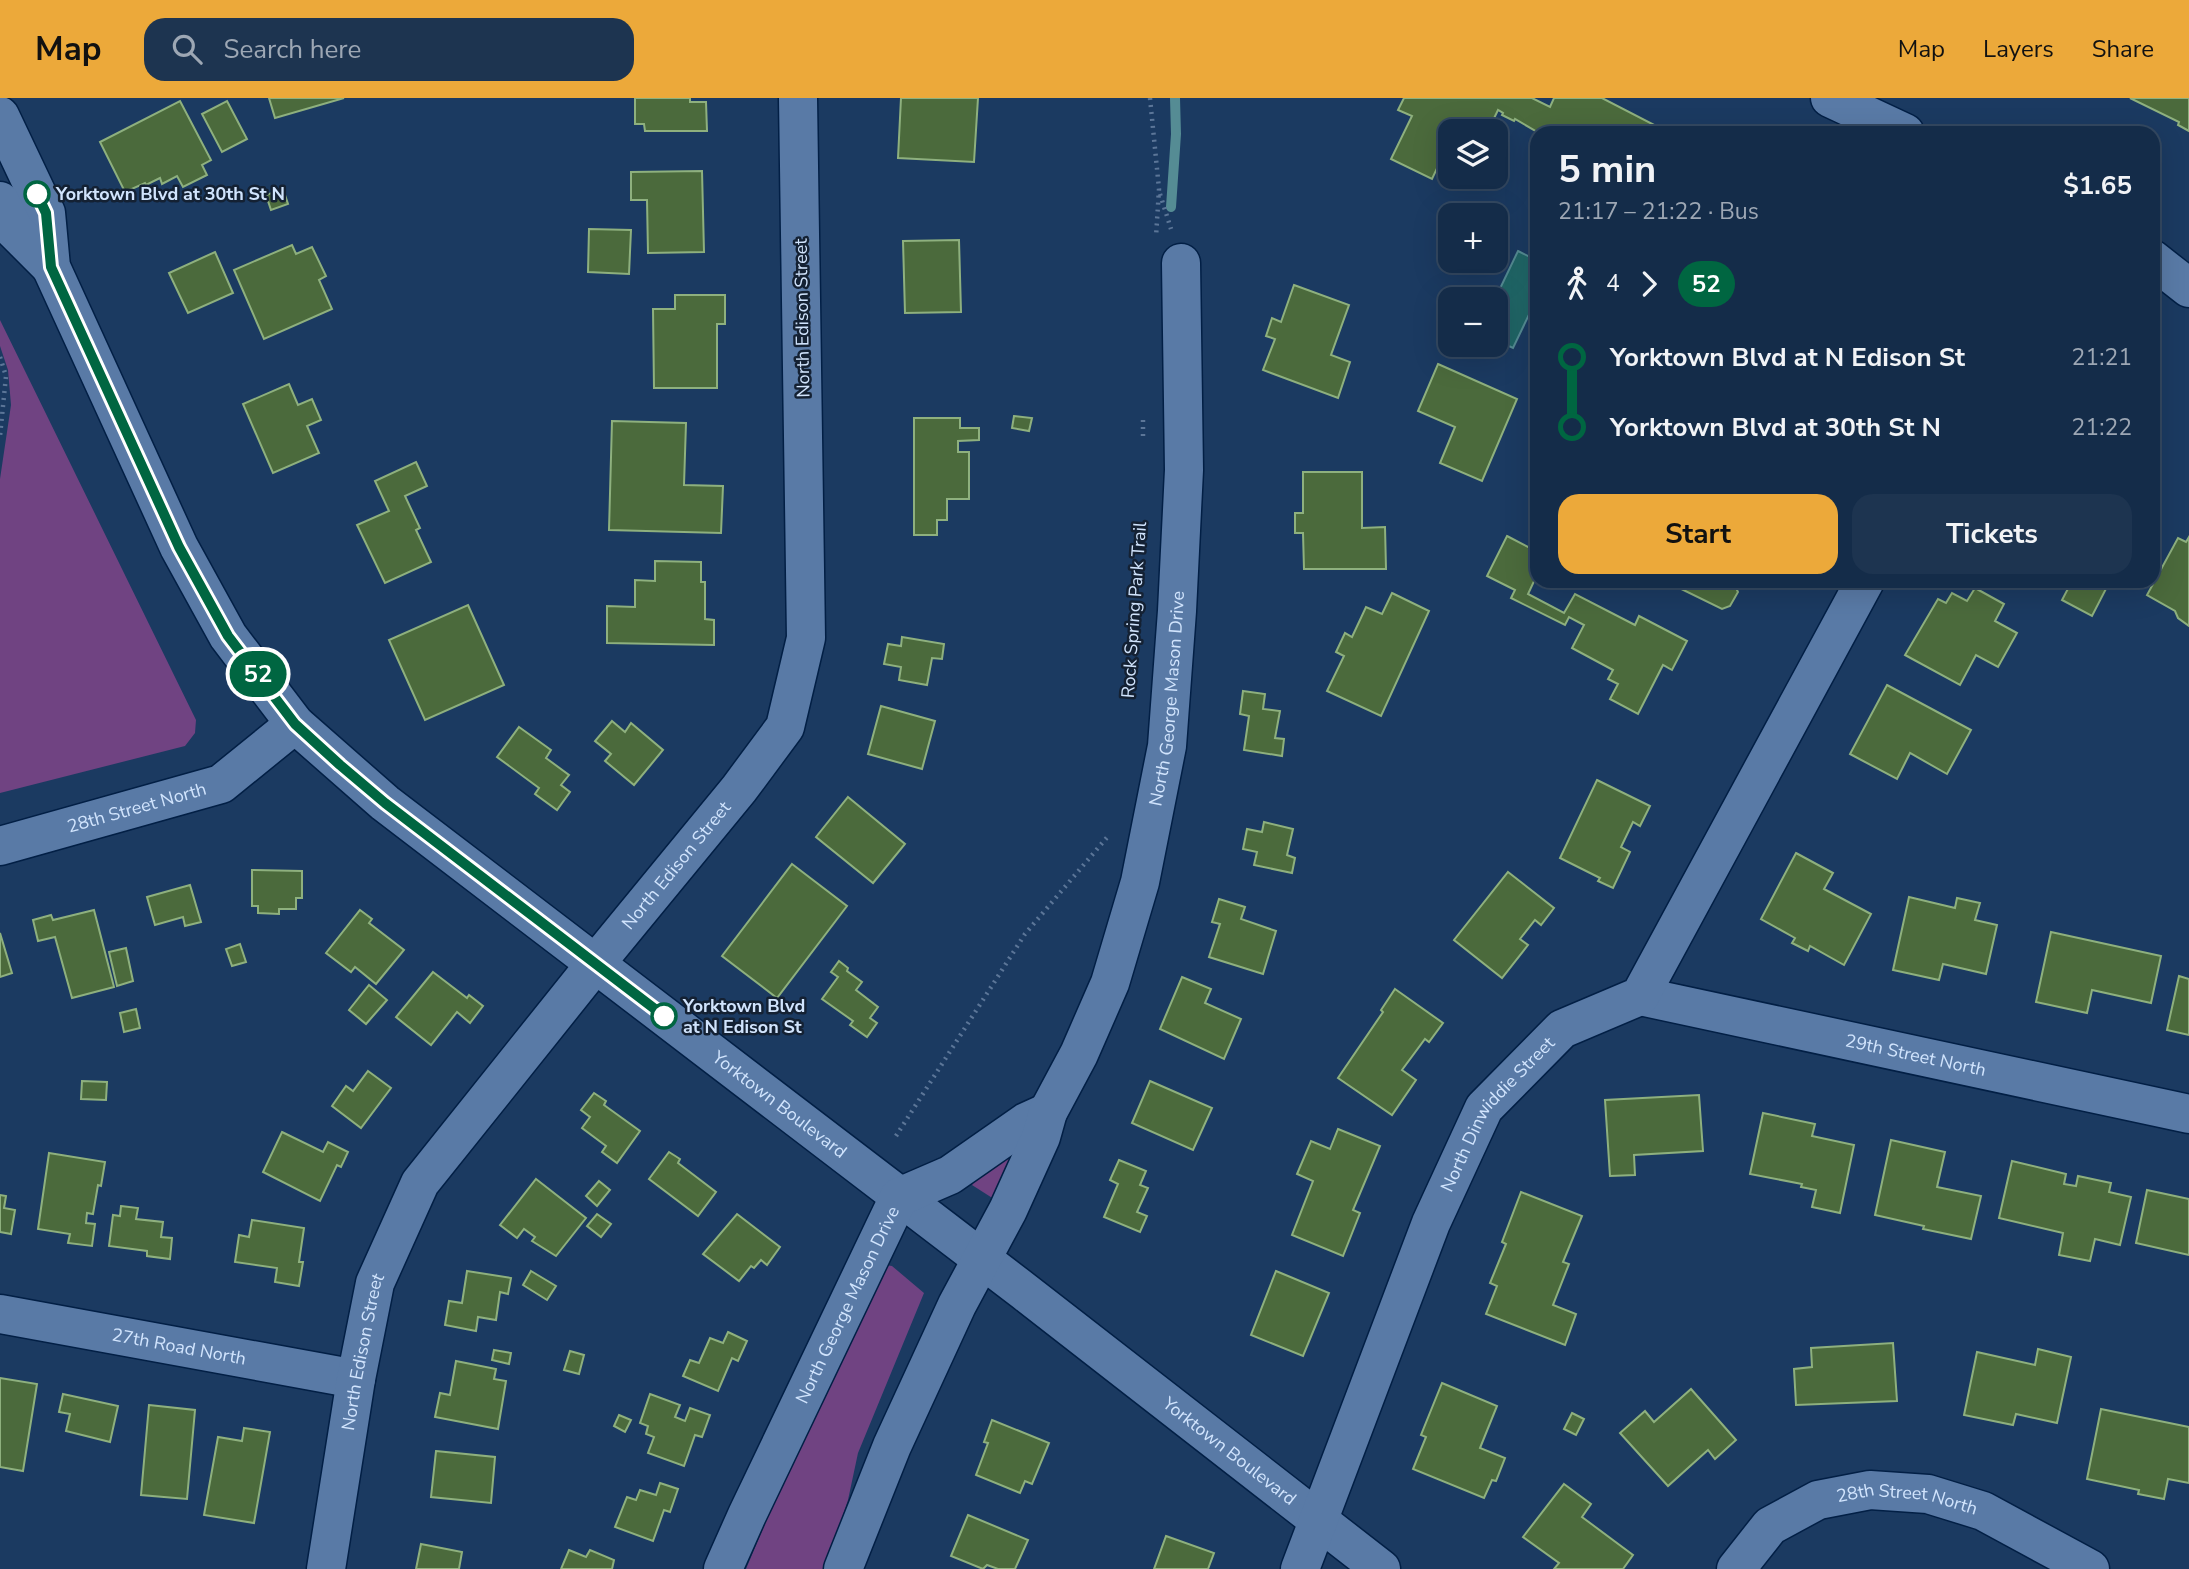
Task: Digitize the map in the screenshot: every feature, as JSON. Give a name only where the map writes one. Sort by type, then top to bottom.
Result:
[{"type":"street","name":"North Edison Street","points":[[326,1569],[356,1379],[375,1283],[420,1183],[739,789],[785,727],[806,638],[798,98]]},
{"type":"street","points":[[1830,98],[1890,126]]},
{"type":"street","name":"Yorktown Boulevard","points":[[0,116],[46,213],[51,267],[179,547],[228,636],[295,724],[385,803],[1381,1569]]},
{"type":"street","name":"Yorktown Boulevard","points":[[0,201],[15,231],[51,267]]},
{"type":"street","name":"North George Mason Drive","points":[[843,1569],[892,1446],[980,1259],[1014,1198],[1041,1137],[1048,1112],[1079,1054],[1110,983],[1140,882],[1167,746],[1184,470],[1168,253]]},
{"type":"street","points":[[2160,266],[2189,288]]},
{"type":"street","points":[[1640,996],[1861,588]]},
{"type":"street","name":"28th Street North","points":[[0,846],[220,784],[295,724]]},
{"type":"street","name":"29th Street North","points":[[1640,996],[2189,1114]]},
{"type":"street","name":"North Dinwiddie Street","points":[[1300,1569],[1431,1223],[1484,1108],[1562,1029],[1640,996]]},
{"type":"street","name":"North George Mason Drive","points":[[723,1569],[899,1197],[950,1175],[1005,1135],[1048,1112]]},
{"type":"street","name":"27th Road North","points":[[0,1314],[356,1379]]},
{"type":"street","name":"28th Street North","points":[[1736,1569],[1770,1526],[1818,1500],[1870,1490],[1928,1494],[1983,1511],[2090,1569]]},
{"type":"path","points":[[1150,98],[1168,253]]},
{"type":"path","points":[[0,357],[6,376],[0,436]]},
{"type":"path","points":[[1143,419],[1145,445]]},
{"type":"path","points":[[896,1136],[1024,934],[1115,828]]},
{"type":"shaded area","points":[[1518,251],[1530,257],[1530,313],[1513,348],[1508,346],[1508,287],[1501,287]]},
{"type":"shaded area","points":[[0,320],[196,720],[195,733],[185,746],[0,793],[0,479],[11,405],[8,370],[0,346]]},
{"type":"shaded area","points":[[1015,1144],[997,1201],[972,1185],[984,1167]]},
{"type":"shaded area","points":[[877,1264],[892,1266],[924,1293],[858,1453],[848,1500],[825,1569],[746,1569],[838,1349]]},
{"type":"building","points":[[269,98],[344,98],[275,118]]},
{"type":"building","points":[[635,98],[690,98],[690,102],[706,102],[707,131],[645,131],[644,124],[635,124]]},
{"type":"building","points":[[901,98],[978,98],[974,162],[898,158]]},
{"type":"building","points":[[1404,98],[1532,98],[1550,107],[1554,98],[1602,98],[1656,126],[1530,128],[1502,115],[1498,110],[1494,119],[1438,119],[1438,166],[1432,179],[1391,159],[1412,116],[1398,110]]},
{"type":"building","points":[[2130,98],[2189,98],[2189,131],[2178,125],[2179,122]]},
{"type":"building","points":[[180,101],[211,160],[202,165],[207,175],[183,187],[177,176],[162,184],[160,178],[125,192],[100,142]]},
{"type":"building","points":[[227,101],[247,139],[222,152],[202,114]]},
{"type":"building","points":[[702,171],[704,252],[648,253],[647,200],[631,200],[631,172]]},
{"type":"building","points":[[283,189],[288,204],[271,210],[266,195]]},
{"type":"building","points":[[589,229],[631,230],[629,274],[588,272]]},
{"type":"building","points":[[959,240],[961,312],[905,313],[903,241]]},
{"type":"building","points":[[292,245],[296,254],[312,247],[326,276],[319,280],[332,309],[264,339],[234,270]]},
{"type":"building","points":[[215,252],[233,293],[188,313],[169,273]]},
{"type":"building","points":[[1294,285],[1349,305],[1331,355],[1350,362],[1338,398],[1263,370],[1275,339],[1266,336],[1272,318],[1281,322]]},
{"type":"building","points":[[675,295],[725,295],[725,324],[717,324],[717,388],[654,388],[653,309],[675,309]]},
{"type":"building","points":[[1438,364],[1517,399],[1482,481],[1440,463],[1455,427],[1418,411]]},
{"type":"building","points":[[289,384],[298,405],[312,399],[321,420],[307,426],[319,453],[273,473],[243,404]]},
{"type":"building","points":[[1014,416],[1032,418],[1029,431],[1012,428]]},
{"type":"building","points":[[914,418],[960,418],[960,428],[979,428],[979,440],[958,441],[958,452],[969,452],[969,499],[947,499],[947,520],[937,520],[937,535],[914,535]]},
{"type":"building","points":[[612,421],[686,423],[684,485],[723,486],[721,533],[609,530]]},
{"type":"building","points":[[416,462],[427,486],[405,496],[420,528],[416,530],[431,562],[385,583],[357,525],[389,511],[375,481]]},
{"type":"building","points":[[1303,472],[1362,472],[1362,528],[1385,527],[1386,569],[1304,569],[1303,533],[1295,533],[1295,513],[1303,513]]},
{"type":"building","points":[[1507,536],[1530,548],[1531,588],[1528,594],[1564,613],[1575,594],[1635,625],[1639,616],[1687,641],[1672,670],[1663,665],[1638,714],[1610,699],[1618,684],[1608,679],[1613,670],[1572,648],[1584,625],[1569,617],[1565,625],[1511,598],[1515,590],[1487,576]]},
{"type":"building","points":[[2189,537],[2189,626],[2178,618],[2175,611],[2147,595],[2151,588],[2160,588],[2160,571],[2178,538],[2186,542]]},
{"type":"building","points":[[655,561],[701,562],[701,582],[705,582],[705,619],[714,620],[714,645],[607,643],[607,606],[635,607],[635,580],[655,581]]},
{"type":"building","points":[[1679,588],[1736,588],[1738,592],[1730,606],[1722,609]]},
{"type":"building","points":[[1975,588],[2004,604],[1995,621],[2017,633],[1998,667],[1976,655],[1960,685],[1905,655],[1938,599],[1946,603],[1952,593],[1967,601]]},
{"type":"building","points":[[2068,588],[2106,588],[2092,616],[2062,600]]},
{"type":"building","points":[[1392,593],[1429,611],[1381,716],[1327,691],[1344,656],[1336,652],[1345,633],[1352,637],[1366,607],[1382,614]]},
{"type":"building","points":[[468,605],[504,685],[425,720],[389,640]]},
{"type":"building","points":[[902,637],[944,644],[942,659],[932,658],[927,685],[899,680],[901,667],[884,664],[888,644],[901,646]]},
{"type":"building","points":[[1887,685],[1971,730],[1947,774],[1910,753],[1897,779],[1850,754]]},
{"type":"building","points":[[1243,691],[1265,694],[1263,709],[1280,711],[1275,738],[1284,739],[1282,756],[1244,750],[1249,716],[1240,714]]},
{"type":"building","points":[[881,706],[935,721],[922,769],[868,754]]},
{"type":"building","points":[[612,721],[625,732],[631,723],[663,750],[634,785],[605,761],[611,754],[595,741]]},
{"type":"building","points":[[519,727],[551,750],[546,758],[569,775],[561,785],[570,792],[557,810],[535,794],[539,788],[497,757]]},
{"type":"building","points":[[1597,780],[1650,806],[1640,826],[1633,822],[1621,847],[1630,852],[1613,888],[1598,881],[1600,878],[1560,858]]},
{"type":"building","points":[[848,797],[905,844],[873,883],[816,837]]},
{"type":"building","points":[[1264,822],[1293,829],[1287,855],[1295,858],[1292,873],[1254,865],[1257,852],[1243,849],[1247,829],[1262,832]]},
{"type":"building","points":[[1796,853],[1833,873],[1824,889],[1871,914],[1844,965],[1810,946],[1808,951],[1792,943],[1795,938],[1761,919]]},
{"type":"building","points":[[792,864],[847,906],[777,998],[722,956]]},
{"type":"building","points":[[252,870],[302,871],[302,898],[296,898],[296,909],[279,909],[279,914],[258,913],[258,906],[252,906]]},
{"type":"building","points":[[1508,872],[1554,908],[1541,925],[1535,920],[1520,939],[1528,945],[1502,978],[1454,940]]},
{"type":"building","points":[[190,885],[201,922],[185,926],[183,917],[155,925],[147,897]]},
{"type":"building","points":[[1909,897],[1955,908],[1957,898],[1980,903],[1975,920],[1997,925],[1986,974],[1943,964],[1939,980],[1893,970]]},
{"type":"building","points":[[1219,899],[1245,907],[1241,919],[1276,931],[1263,974],[1209,957],[1220,924],[1212,922]]},
{"type":"building","points":[[94,910],[114,987],[72,998],[55,937],[38,941],[33,920],[51,915],[53,920]]},
{"type":"building","points":[[360,910],[372,919],[369,923],[404,950],[376,984],[355,967],[351,972],[326,953]]},
{"type":"building","points":[[2051,932],[2161,956],[2151,1003],[2092,990],[2087,1013],[2036,1002]]},
{"type":"building","points":[[0,933],[12,973],[0,977]]},
{"type":"building","points":[[240,944],[246,962],[232,966],[226,949]]},
{"type":"building","points":[[126,948],[133,981],[117,986],[109,952]]},
{"type":"building","points":[[839,961],[862,982],[856,990],[878,1007],[870,1018],[877,1023],[867,1037],[850,1025],[853,1021],[822,999],[838,977],[831,972]]},
{"type":"building","points":[[433,972],[467,998],[469,995],[483,1006],[470,1023],[457,1012],[431,1045],[396,1017]]},
{"type":"building","points":[[2179,976],[2189,979],[2189,1035],[2167,1030]]},
{"type":"building","points":[[1182,977],[1211,989],[1205,1003],[1241,1019],[1224,1059],[1160,1029]]},
{"type":"building","points":[[369,985],[387,1000],[366,1024],[349,1010]]},
{"type":"building","points":[[1395,989],[1443,1023],[1429,1042],[1425,1039],[1402,1070],[1416,1080],[1392,1115],[1338,1078],[1383,1012],[1381,1010]]},
{"type":"building","points":[[136,1009],[140,1028],[124,1032],[120,1013]]},
{"type":"building","points":[[368,1071],[391,1088],[361,1128],[332,1106],[346,1086],[353,1091]]},
{"type":"building","points":[[82,1081],[107,1082],[106,1100],[81,1099]]},
{"type":"building","points":[[1150,1081],[1212,1108],[1193,1150],[1132,1123]]},
{"type":"building","points":[[594,1093],[606,1101],[604,1105],[640,1131],[617,1163],[602,1152],[606,1146],[582,1128],[590,1117],[581,1110]]},
{"type":"building","points":[[1699,1095],[1703,1151],[1634,1155],[1635,1175],[1610,1176],[1605,1100]]},
{"type":"building","points":[[1763,1113],[1815,1124],[1812,1136],[1854,1145],[1840,1213],[1812,1207],[1816,1190],[1801,1187],[1802,1184],[1750,1174]]},
{"type":"building","points":[[1338,1129],[1380,1146],[1353,1210],[1360,1213],[1343,1256],[1292,1235],[1313,1181],[1297,1174],[1311,1141],[1330,1149]]},
{"type":"building","points":[[282,1132],[323,1152],[328,1142],[348,1152],[341,1167],[337,1165],[320,1201],[263,1172]]},
{"type":"building","points":[[1891,1140],[1945,1152],[1937,1187],[1981,1196],[1971,1239],[1875,1215]]},
{"type":"building","points":[[669,1152],[680,1159],[678,1163],[716,1192],[698,1216],[649,1179]]},
{"type":"building","points":[[49,1153],[105,1162],[93,1214],[87,1213],[86,1223],[95,1224],[92,1246],[68,1243],[70,1234],[38,1229]]},
{"type":"building","points":[[1119,1160],[1146,1171],[1140,1185],[1148,1188],[1137,1212],[1147,1216],[1140,1232],[1104,1217],[1118,1184],[1110,1180]]},
{"type":"building","points":[[2012,1161],[2066,1174],[2064,1184],[2076,1186],[2078,1176],[2111,1183],[2109,1192],[2131,1197],[2120,1245],[2095,1239],[2090,1261],[2059,1255],[2063,1233],[1999,1218]]},
{"type":"building","points":[[536,1179],[586,1218],[556,1256],[532,1241],[535,1237],[524,1229],[517,1238],[500,1225]]},
{"type":"building","points":[[599,1181],[610,1190],[597,1206],[586,1196]]},
{"type":"building","points":[[2147,1190],[2189,1199],[2189,1255],[2136,1243]]},
{"type":"building","points":[[1521,1192],[1582,1216],[1563,1262],[1569,1264],[1553,1305],[1576,1314],[1565,1345],[1486,1314],[1497,1286],[1490,1283],[1506,1244],[1502,1242]]},
{"type":"building","points":[[0,1195],[6,1196],[4,1208],[15,1210],[11,1234],[0,1232]]},
{"type":"building","points":[[121,1206],[138,1208],[136,1219],[163,1222],[161,1237],[172,1238],[170,1259],[147,1256],[147,1251],[109,1246],[113,1215],[120,1216]]},
{"type":"building","points":[[597,1214],[611,1224],[601,1237],[587,1226]]},
{"type":"building","points":[[737,1214],[780,1247],[767,1265],[761,1260],[754,1268],[751,1266],[739,1281],[703,1254]]},
{"type":"building","points":[[252,1220],[304,1228],[299,1286],[275,1282],[277,1268],[235,1262],[239,1235],[249,1237]]},
{"type":"building","points":[[467,1271],[511,1278],[508,1294],[500,1292],[496,1320],[478,1317],[476,1331],[445,1325],[449,1301],[462,1303]]},
{"type":"building","points":[[531,1271],[556,1286],[547,1300],[523,1285]]},
{"type":"building","points":[[1276,1271],[1329,1293],[1303,1356],[1251,1335]]},
{"type":"building","points":[[728,1332],[747,1341],[738,1361],[732,1358],[718,1391],[683,1376],[690,1360],[699,1363],[710,1338],[723,1343]]},
{"type":"building","points":[[1893,1343],[1897,1401],[1796,1405],[1794,1369],[1812,1367],[1811,1348]]},
{"type":"building","points":[[2038,1349],[2071,1357],[2057,1423],[2016,1414],[2013,1425],[1964,1415],[1977,1352],[2035,1365]]},
{"type":"building","points":[[494,1350],[511,1353],[509,1364],[492,1360]]},
{"type":"building","points":[[570,1351],[584,1355],[579,1374],[564,1370]]},
{"type":"building","points":[[456,1361],[496,1369],[494,1379],[506,1381],[498,1429],[435,1417],[440,1393],[450,1395]]},
{"type":"building","points":[[0,1378],[37,1384],[23,1471],[0,1467]]},
{"type":"building","points":[[1442,1383],[1497,1406],[1480,1448],[1505,1458],[1496,1481],[1492,1480],[1484,1498],[1413,1469],[1426,1437],[1421,1435]]},
{"type":"building","points":[[1691,1389],[1736,1440],[1715,1459],[1708,1450],[1668,1486],[1620,1433],[1645,1411],[1654,1422]]},
{"type":"building","points":[[63,1394],[118,1406],[110,1442],[66,1431],[70,1414],[59,1412]]},
{"type":"building","points":[[650,1394],[680,1405],[675,1417],[685,1421],[690,1408],[710,1415],[702,1437],[695,1435],[684,1466],[648,1453],[654,1437],[646,1434],[648,1426],[640,1423]]},
{"type":"building","points":[[149,1405],[195,1410],[187,1499],[141,1495]]},
{"type":"building","points":[[2101,1409],[2189,1427],[2189,1483],[2168,1479],[2164,1499],[2138,1494],[2139,1490],[2087,1479]]},
{"type":"building","points":[[1572,1413],[1584,1419],[1576,1435],[1564,1429]]},
{"type":"building","points":[[619,1415],[631,1420],[625,1432],[614,1426]]},
{"type":"building","points":[[992,1420],[1049,1443],[1032,1484],[1025,1481],[1020,1493],[976,1475],[988,1443],[984,1442]]},
{"type":"building","points":[[244,1428],[270,1432],[254,1523],[204,1515],[218,1437],[242,1441]]},
{"type":"building","points":[[436,1451],[495,1457],[491,1503],[431,1497]]},
{"type":"building","points":[[660,1483],[678,1489],[670,1512],[664,1510],[653,1541],[615,1527],[627,1497],[636,1500],[640,1490],[656,1495]]},
{"type":"building","points":[[1564,1484],[1591,1504],[1582,1517],[1633,1555],[1623,1569],[1554,1569],[1559,1563],[1523,1537]]},
{"type":"building","points":[[968,1515],[1028,1540],[1015,1569],[998,1569],[987,1565],[983,1569],[951,1556]]},
{"type":"building","points":[[1166,1536],[1214,1553],[1208,1569],[1154,1569]]},
{"type":"building","points":[[421,1544],[462,1552],[459,1569],[416,1569]]},
{"type":"building","points":[[569,1550],[586,1557],[590,1550],[614,1560],[612,1569],[561,1569]]},
{"type":"waterway","points":[[1171,207],[1176,134],[1175,98]]},
{"type":"bus line","name":"52","points":[[37,194],[46,213],[51,267],[179,547],[228,636],[295,724],[385,803],[664,1016]]},
{"type":"place","name":"Yorktown Blvd at 30th St N","points":[[37,194]]},
{"type":"place","name":"Yorktown Blvd at N Edison St","points":[[664,1016]]}]
